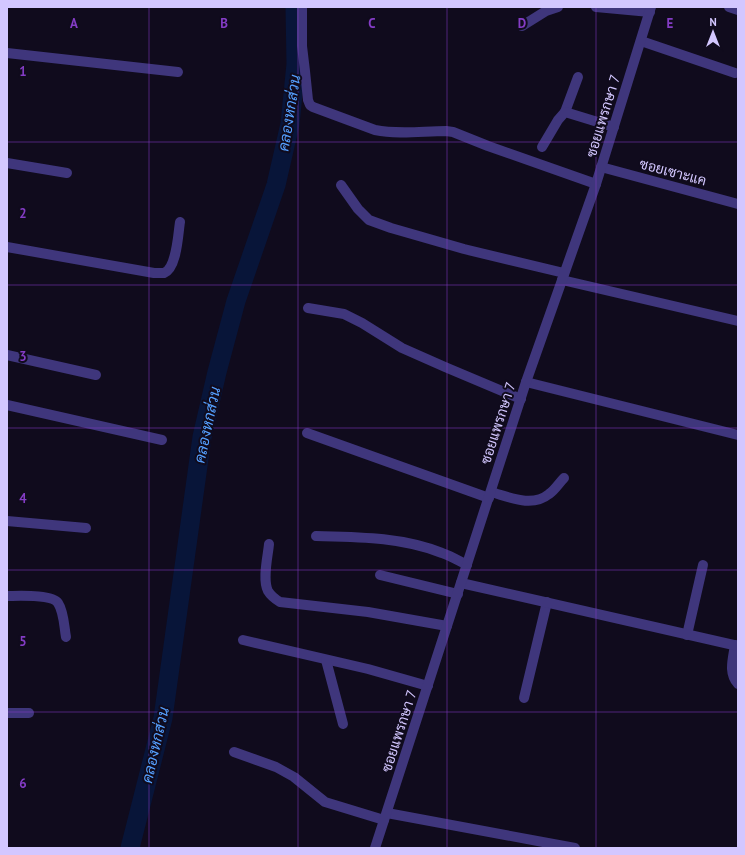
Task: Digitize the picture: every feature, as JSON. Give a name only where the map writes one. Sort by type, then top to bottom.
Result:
[{"type":"street","points":[[302,7],[302,46],[304,71],[308,100],[313,107],[384,132],[452,132],[596,184]]},
{"type":"street","points":[[522,26],[546,11],[558,7]]},
{"type":"street","points":[[596,7],[650,9]]},
{"type":"street","points":[[729,7],[738,10]]},
{"type":"street","name":"ซอยแพรกษา 7","points":[[375,848],[526,382],[596,184],[650,9]]},
{"type":"street","points":[[641,41],[735,73]]},
{"type":"street","points":[[7,53],[178,72]]},
{"type":"street","points":[[542,147],[565,112],[578,77]]},
{"type":"street","points":[[565,112],[614,127]]},
{"type":"street","points":[[7,163],[67,174]]},
{"type":"street","name":"ซอยเซาะแค","points":[[601,167],[738,204]]},
{"type":"street","points":[[341,185],[358,209],[369,220],[391,228],[563,277],[738,321]]},
{"type":"street","points":[[7,248],[154,273],[164,273],[170,268],[174,259],[180,222]]},
{"type":"street","points":[[308,308],[344,314],[362,323],[402,348],[521,398]]},
{"type":"street","points":[[7,355],[96,375]]},
{"type":"street","points":[[526,382],[738,435]]},
{"type":"street","points":[[7,405],[162,440]]},
{"type":"street","points":[[307,433],[490,495],[532,501],[541,499],[549,494],[564,478]]},
{"type":"street","points":[[7,521],[86,528]]},
{"type":"street","points":[[316,536],[364,537],[399,541],[443,553],[467,565]]},
{"type":"street","points":[[269,544],[265,578],[267,590],[272,597],[280,602],[368,612],[447,626]]},
{"type":"street","points":[[687,635],[703,565]]},
{"type":"street","points":[[380,575],[458,594]]},
{"type":"street","points":[[461,583],[736,646],[731,670],[734,680],[738,684]]},
{"type":"street","points":[[7,596],[50,598],[58,602],[62,611],[66,636]]},
{"type":"street","points":[[524,698],[547,602]]},
{"type":"street","points":[[243,640],[368,669],[428,686]]},
{"type":"street","points":[[326,660],[343,724]]},
{"type":"street","points":[[7,713],[29,713]]},
{"type":"street","points":[[234,752],[276,767],[294,777],[325,802],[386,817],[575,848]]},
{"type":"waterway","name":"คลองหกส่วน","points":[[130,848],[163,718],[202,437],[217,372],[236,301],[276,185],[290,124],[296,64],[295,7]]}]
